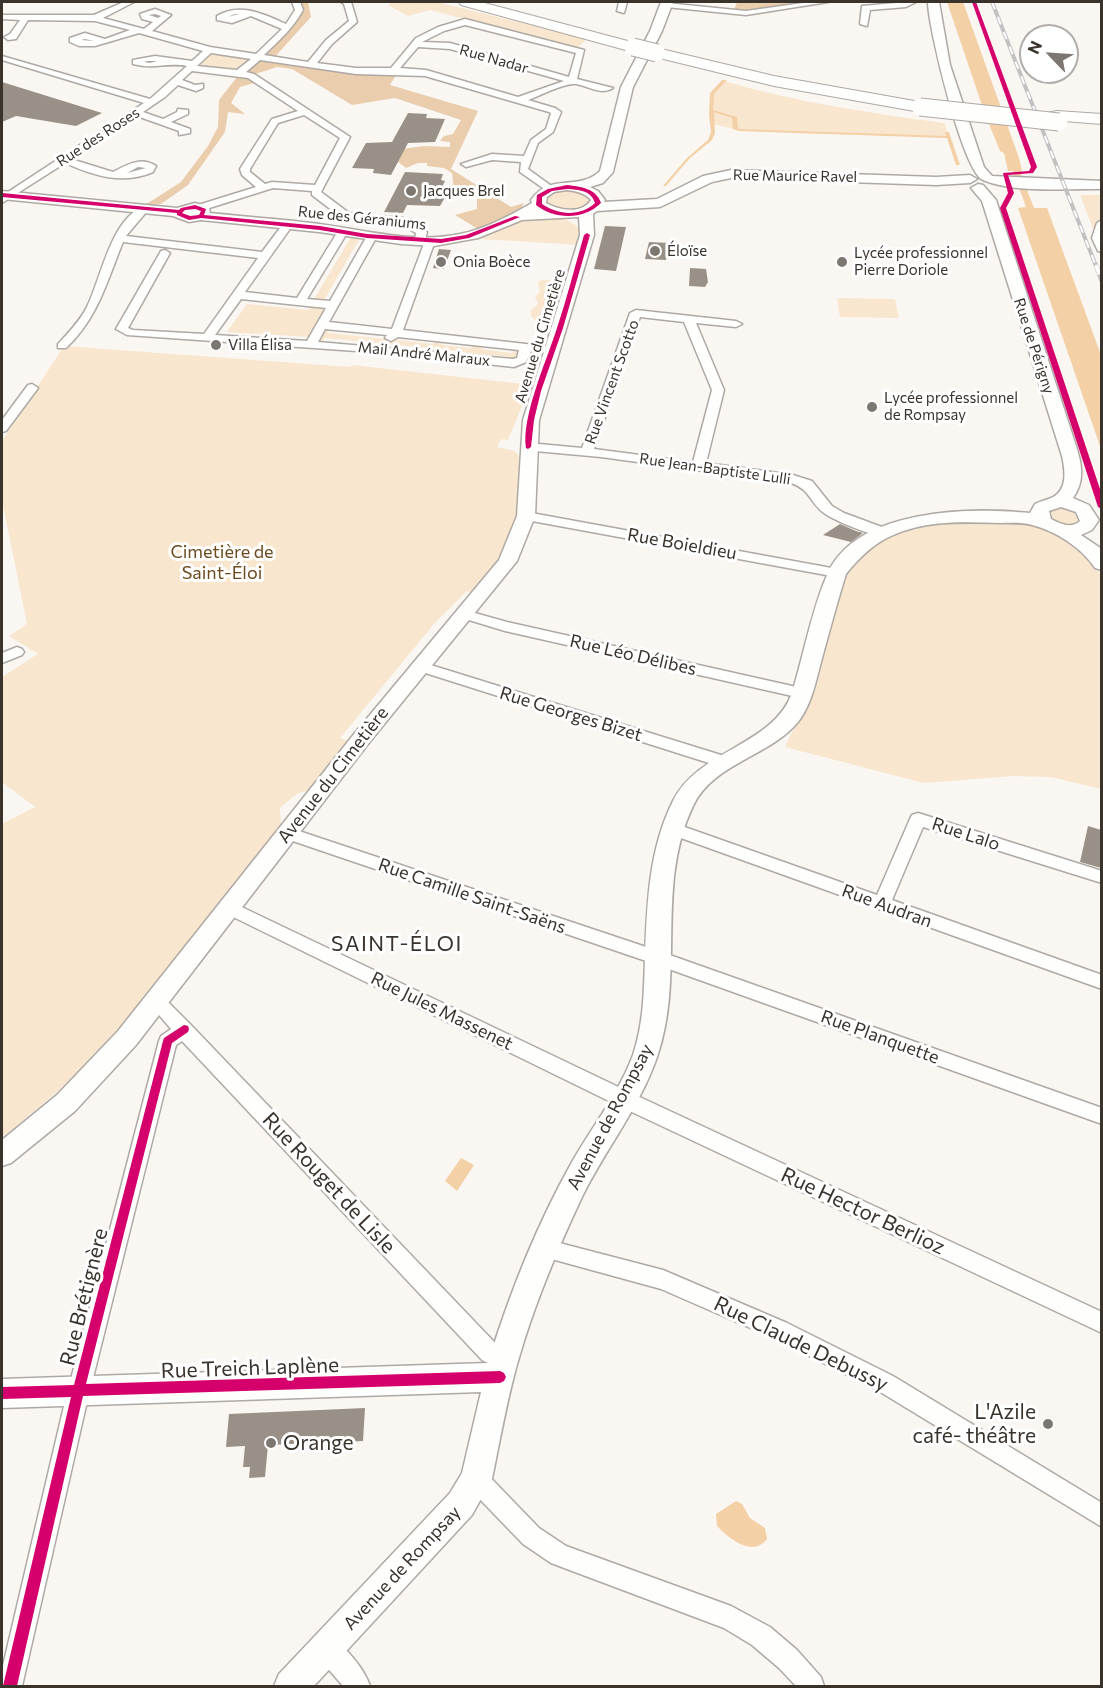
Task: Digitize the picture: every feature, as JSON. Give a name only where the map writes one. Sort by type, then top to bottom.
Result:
[{"type":"highway","points":[[466,2],[774,81],[922,104],[1101,125]]},
{"type":"highway","points":[[486,2],[636,45]]},
{"type":"highway","points":[[1058,119],[1101,119]]},
{"type":"street","points":[[94,18],[130,2]]},
{"type":"street","points":[[239,74],[286,28],[299,10],[296,2]]},
{"type":"street","points":[[311,64],[329,42],[353,22],[348,3],[345,2]]},
{"type":"street","points":[[621,11],[623,2]]},
{"type":"street","points":[[667,3],[746,13],[824,2]]},
{"type":"street","name":"Rue de Périgny","points":[[933,2],[934,19],[941,50],[1060,427],[1073,460],[1072,488],[1065,498],[1047,510]]},
{"type":"street","name":"Avenue du Cimetière","points":[[2,1155],[66,1103],[127,1038],[287,833],[508,561],[526,516],[531,420],[587,235],[595,187],[609,166],[627,87],[656,31],[667,3]]},
{"type":"street","points":[[94,4],[108,11]]},
{"type":"street","points":[[864,24],[863,18],[867,12],[865,8],[909,5]]},
{"type":"street","points":[[248,14],[286,28]]},
{"type":"street","points":[[2,17],[94,18],[209,50],[356,71],[426,74],[519,100],[556,112],[550,130],[534,142],[523,170],[550,189]]},
{"type":"street","points":[[8,37],[13,37],[26,17]]},
{"type":"street","points":[[102,40],[141,32],[159,21]]},
{"type":"street","points":[[393,71],[415,44],[441,29],[458,23],[471,22],[581,52],[572,81],[519,100]]},
{"type":"street","name":"Rue Nadar","points":[[415,44],[450,46],[572,81],[608,88]]},
{"type":"street","name":"Rue des Roses","points":[[4,197],[151,102],[209,50]]},
{"type":"street","points":[[4,58],[151,102]]},
{"type":"street","points":[[166,61],[251,76],[345,137],[317,188],[316,194],[346,216],[403,221],[422,232],[425,240],[399,328],[385,350]]},
{"type":"street","points":[[176,81],[196,88],[200,86]]},
{"type":"street","points":[[162,123],[185,112],[181,111]]},
{"type":"street","points":[[263,187],[245,173],[245,169],[275,121],[306,111]]},
{"type":"street","points":[[135,112],[187,131],[182,134]]},
{"type":"street","points":[[466,164],[492,157],[527,159]]},
{"type":"street","points":[[63,159],[87,169],[116,175]]},
{"type":"street","name":"Rue Maurice Ravel","points":[[569,214],[594,203],[660,203],[708,179],[731,174],[1101,185]]},
{"type":"street","points":[[546,209],[539,196],[550,189],[575,188],[598,180]]},
{"type":"street","points":[[200,212],[263,187],[317,188]]},
{"type":"street","points":[[575,188],[594,203]]},
{"type":"street","points":[[4,197],[143,210]]},
{"type":"street","name":"Rue des Géraniums","points":[[143,210],[179,212],[187,208],[287,226],[425,240],[467,237],[517,217],[546,209],[569,214]]},
{"type":"street","points":[[62,346],[73,337],[97,301],[119,238],[143,210]]},
{"type":"street","points":[[569,214],[582,226],[587,235]]},
{"type":"street","points":[[1101,223],[1097,238],[1101,249]]},
{"type":"street","points":[[207,338],[287,226]]},
{"type":"street","points":[[300,302],[342,232]]},
{"type":"street","points":[[311,344],[372,236]]},
{"type":"street","points":[[119,238],[263,259]]},
{"type":"street","points":[[152,244],[152,250],[165,253],[263,259]]},
{"type":"street","name":"Mail André Malraux","points":[[165,253],[122,329],[127,332],[311,344],[513,363],[522,360],[526,347]]},
{"type":"street","points":[[238,295],[333,305]]},
{"type":"street","name":"Rue Vincent Scotto","points":[[587,451],[636,313],[689,319]]},
{"type":"street","points":[[699,465],[718,390],[689,319],[736,324]]},
{"type":"street","name":"Mail André Malraux","points":[[322,325],[552,350]]},
{"type":"street","points":[[2,428],[32,388]]},
{"type":"street","name":"Rue Jean-Baptiste Lulli","points":[[528,447],[587,451],[793,479],[807,484],[827,509],[838,516],[885,533]]},
{"type":"street","points":[[1047,510],[1078,506],[1087,513],[1090,520],[1081,529],[1063,530]]},
{"type":"street","points":[[1047,510],[1063,530],[1096,554],[1101,564]]},
{"type":"street","name":"Avenue de Rompsay","points":[[291,1686],[461,1504],[476,1479],[502,1369],[544,1248],[581,1171],[624,1099],[645,1056],[653,1033],[656,1016],[661,878],[673,829],[688,795],[699,781],[721,763],[781,725],[791,716],[801,693],[837,573],[851,554],[885,533],[926,519],[1047,510]]},
{"type":"street","name":"Rue Boieldieu","points":[[526,516],[837,573]]},
{"type":"street","name":"Rue Léo Délibes","points":[[464,614],[505,626],[801,693]]},
{"type":"street","points":[[2,658],[17,652]]},
{"type":"street","name":"Rue Georges Bizet","points":[[421,667],[715,759],[721,763]]},
{"type":"street","name":"Rue Lalo","points":[[882,904],[918,819],[1101,877]]},
{"type":"street","name":"Rue Audran","points":[[673,829],[1101,982]]},
{"type":"street","name":"Rue Camille Saint-Saëns","points":[[287,833],[658,958]]},
{"type":"street","name":"Rue Jules Massenet","points":[[229,907],[624,1099]]},
{"type":"street","name":"Rue Planquette","points":[[658,958],[1101,1116]]},
{"type":"street","name":"Rue Rouget de Lisle","points":[[157,1002],[490,1353],[502,1369]]},
{"type":"street","name":"Rue Brétignère","points":[[10,1686],[79,1391],[168,1041],[184,1029]]},
{"type":"street","name":"Rue Hector Berlioz","points":[[624,1099],[1101,1323]]},
{"type":"street","name":"Rue Claude Debussy","points":[[544,1248],[663,1280],[778,1330],[885,1383],[1101,1516]]},
{"type":"street","name":"Rue Treich Laplène","points":[[2,1393],[502,1369]]},
{"type":"street","points":[[476,1479],[531,1536],[559,1555],[730,1618],[761,1635],[788,1659],[812,1686]]},
{"type":"street","points":[[327,1648],[358,1686]]},
{"type":"green space","points":[[393,2],[437,2],[586,39],[578,48],[430,10],[408,16],[388,5]]},
{"type":"green space","points":[[211,54],[249,59],[237,70],[198,67]]},
{"type":"green space","points":[[724,81],[805,101],[944,123],[949,137],[790,133],[739,130],[713,124],[712,93]]},
{"type":"green space","points":[[574,190],[591,197],[591,205],[574,212],[546,206],[543,199],[551,192]]},
{"type":"green space","points":[[1080,195],[1101,195],[1101,249]]},
{"type":"green space","points":[[532,217],[555,217],[568,221],[585,235],[582,245],[480,239]]},
{"type":"green space","points":[[351,237],[360,238],[323,302],[313,301]]},
{"type":"green space","points":[[563,281],[561,290],[556,292],[552,303],[556,305],[550,324],[538,323],[531,316],[531,310],[538,304],[535,297],[540,292],[538,282]]},
{"type":"green space","points":[[837,298],[895,299],[899,318],[840,317]]},
{"type":"green space","points":[[247,304],[308,310],[311,306],[326,307],[309,337],[227,332]]},
{"type":"green space","points":[[330,328],[328,333],[433,344],[436,340],[444,340],[442,345],[471,348],[473,344],[483,345],[481,349],[512,353],[515,348],[518,348],[518,353],[512,362],[509,361],[510,357],[479,354],[477,357],[467,356],[468,353],[440,349],[437,353],[429,352],[431,348],[325,338],[322,343],[318,342],[324,329]]},
{"type":"green space","name":"Cimetière de Saint-Éloi","points":[[64,346],[350,367],[352,365],[523,384],[529,389],[508,440],[501,439],[497,447],[515,451],[521,467],[519,497],[513,527],[509,540],[495,565],[473,593],[467,591],[434,624],[340,738],[348,741],[308,791],[298,793],[280,808],[281,825],[150,995],[64,1086],[2,1138],[2,824],[35,807],[2,782],[2,677],[38,654],[9,636],[27,624],[2,500],[2,441]]},
{"type":"green space","points":[[1063,507],[1077,512],[1080,517],[1079,521],[1063,524],[1055,521],[1049,515],[1050,511]]},
{"type":"green space","points":[[1024,521],[1065,534],[1096,563],[1102,581],[1101,789],[1051,777],[1013,776],[924,783],[785,747],[810,693],[843,581],[857,560],[876,545],[898,534],[923,527],[975,522]]},
{"type":"shaded area","points":[[298,2],[308,2],[311,17],[272,60],[397,73],[390,85],[478,111],[451,169],[511,207],[524,203],[518,214],[478,229],[455,215],[477,209],[477,197],[470,189],[454,190],[452,173],[444,168],[427,166],[427,163],[418,163],[406,168],[391,156],[394,150],[425,146],[450,147],[450,142],[440,141],[444,136],[453,134],[461,120],[395,98],[352,105],[292,69],[277,67],[246,77],[254,83],[240,87],[231,103],[245,114],[228,112],[225,132],[188,185],[161,204],[145,205],[181,182],[208,146],[218,127],[219,100],[237,77],[289,28],[300,4]]},
{"type":"shaded area","points":[[737,2],[804,2],[734,10]]},
{"type":"shaded area","points":[[947,2],[963,2],[1019,158],[1022,171],[1020,172],[1034,208],[1047,208],[1101,355],[1101,449],[1018,208],[1026,207],[1013,171],[1008,171],[1004,153],[1000,151],[985,114]]},
{"type":"shaded area","points":[[722,80],[727,80],[714,94],[713,110],[737,117],[738,129],[946,136],[945,132],[949,132],[960,165],[956,165],[947,138],[739,131],[733,129],[732,118],[714,112],[715,133],[712,140],[689,159],[666,186],[663,186],[687,158],[708,140],[711,132],[710,93]]},
{"type":"shaded area","points":[[461,1158],[474,1165],[457,1191],[445,1181]]},
{"type":"shaded area","points":[[736,1501],[742,1504],[750,1518],[765,1528],[767,1539],[755,1547],[741,1544],[727,1536],[717,1526],[716,1514]]},
{"type":"building","points":[[2,82],[102,113],[76,126],[16,116],[2,122]]},
{"type":"building","points":[[408,113],[427,114],[426,118],[445,119],[435,142],[408,143],[391,175],[373,173],[374,169],[352,168],[366,143],[392,142]]},
{"type":"building","points":[[405,172],[443,174],[441,180],[445,181],[439,193],[447,194],[440,206],[407,205],[403,213],[384,212]]},
{"type":"building","points":[[605,226],[626,227],[616,271],[594,269]]},
{"type":"building","name":"Éloïse","points":[[649,242],[669,243],[666,260],[645,259]]},
{"type":"building","name":"Onia Boèce","points":[[439,249],[451,250],[444,269],[433,268]]},
{"type":"building","name":"Éloïse","points":[[690,268],[706,269],[708,282],[705,287],[689,286]]},
{"type":"building","points":[[840,524],[863,533],[851,542],[823,535]]},
{"type":"building","points":[[1088,826],[1101,830],[1101,868],[1080,862]]},
{"type":"building","name":"Orange","points":[[365,1408],[363,1441],[268,1445],[265,1477],[249,1478],[250,1467],[243,1467],[245,1446],[226,1447],[229,1414]]},
{"type":"railway","points":[[992,2],[1096,266]]},
{"type":"railway","points":[[1096,265],[1102,281]]},
{"type":"cycle path","points":[[974,2],[1034,167],[1031,172],[1005,174],[1011,193],[1003,208],[1102,507]]},
{"type":"cycle path","points":[[567,187],[591,192],[597,198],[598,203],[578,214],[561,214],[539,205],[539,196],[550,190],[567,187]]},
{"type":"cycle path","points":[[2,195],[179,212]]},
{"type":"cycle path","points":[[201,216],[204,210],[195,207],[183,209],[179,214],[189,218],[201,216],[320,228],[367,236],[441,241],[467,237],[517,217]]},
{"type":"cycle path","points":[[528,447],[538,391],[560,328],[587,235]]},
{"type":"cycle path","points":[[10,1686],[75,1406],[168,1041],[184,1029]]},
{"type":"cycle path","points":[[2,1393],[500,1377]]},
{"type":"place","name":"Jacques Brel","points":[[411,191]]},
{"type":"place","name":"Éloïse","points":[[655,251]]},
{"type":"place","name":"Onia Boèce","points":[[441,262]]},
{"type":"place","name":"Lycée professionnel Pierre Doriole","points":[[842,262]]},
{"type":"place","name":"Villa Élisa","points":[[216,345]]},
{"type":"place","name":"Lycée professionnel de Rompsay","points":[[872,407]]},
{"type":"place","name":"L'Azile café- théâtre","points":[[1048,1424]]},
{"type":"place","name":"Orange","points":[[271,1443]]},
{"type":"district","name":"SAINT-ÉLOI","points":[[397,944]]}]
